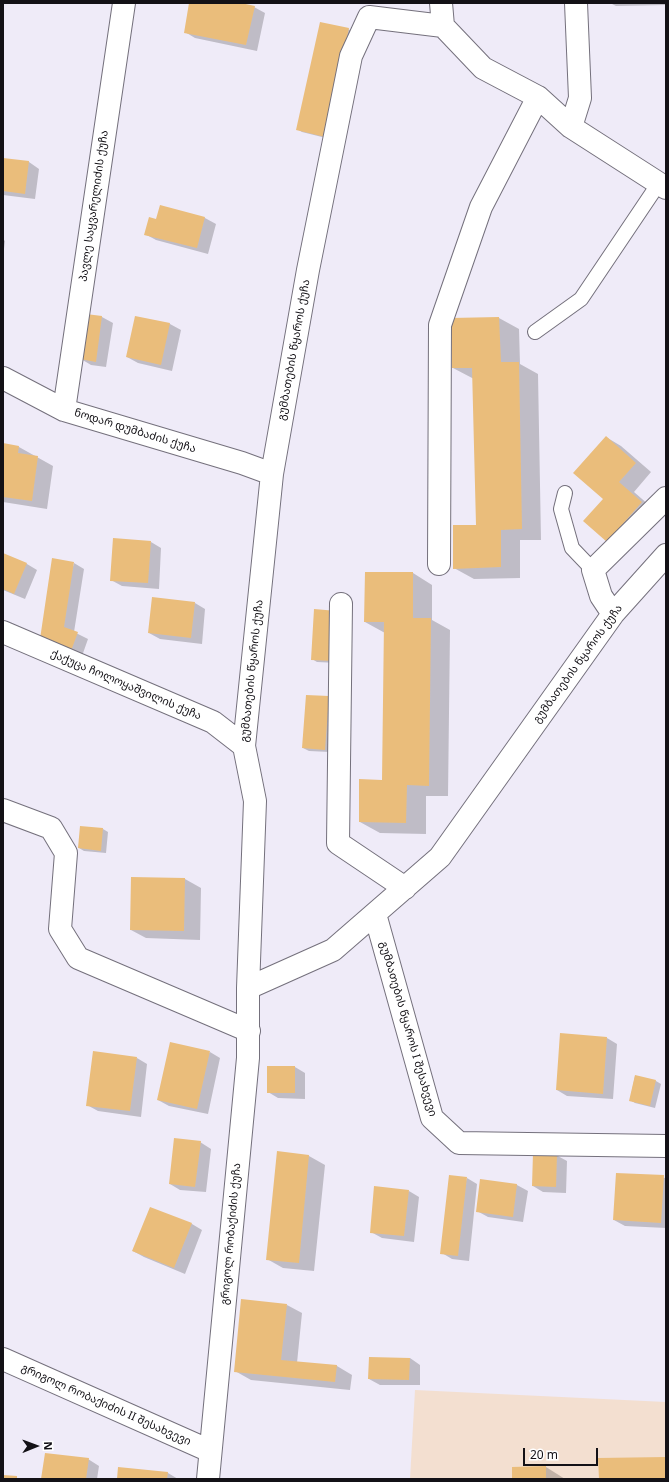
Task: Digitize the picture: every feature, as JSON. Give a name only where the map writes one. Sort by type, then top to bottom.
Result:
[{"type":"street","name":"პავლე საყვარელიძის ქუჩა","points":[[64,410],[124,3]]},
{"type":"street","points":[[441,3],[443,26],[483,68],[538,97],[571,127],[662,185]]},
{"type":"street","points":[[571,127],[580,98],[576,3]]},
{"type":"street","name":"გუმბათების წყაროს ქუჩა","points":[[443,26],[369,17],[351,56],[308,270],[272,474],[244,746],[255,801],[248,988],[333,950],[440,857],[612,614],[666,555]]},
{"type":"street","points":[[439,564],[440,325],[481,207],[538,97]]},
{"type":"street","name":"ნოდარ დუმბაძის ქუჩა","points":[[3,378],[64,410],[242,463],[272,474]]},
{"type":"street","points":[[612,614],[601,596],[593,570],[666,498]]},
{"type":"street","points":[[341,604],[338,843],[405,888]]},
{"type":"street","name":"ქაქუცა ჩოლოყაშვილის ქუჩა","points":[[3,632],[213,722],[244,746]]},
{"type":"street","points":[[3,810],[51,828],[66,853],[60,929],[78,958],[249,1031]]},
{"type":"street","name":"გუმბათების წყაროს I შესახვევი","points":[[375,914],[432,1118],[459,1144],[666,1146]]},
{"type":"street","name":"გრიგოლ რობაქიძის ქუჩა","points":[[208,1479],[248,1058],[248,988]]},
{"type":"street","name":"გრიგოლ რობაქიძის II შესახვევი","points":[[3,1359],[210,1451]]},
{"type":"lane","points":[[535,332],[581,299],[662,185]]},
{"type":"lane","points":[[565,493],[561,509],[572,548],[593,570]]},
{"type":"shaded area","points":[[415,1390],[666,1402],[666,1479],[410,1479]]},
{"type":"building","points":[[189,3],[241,3],[255,6],[246,45],[184,33]]},
{"type":"building","points":[[320,22],[349,28],[325,137],[296,130]]},
{"type":"building","points":[[3,158],[29,161],[25,194],[3,191]]},
{"type":"building","points":[[160,205],[205,217],[197,248],[144,235],[149,217],[156,219]]},
{"type":"building","points":[[86,314],[102,316],[96,362],[80,359]]},
{"type":"building","points":[[135,316],[170,323],[161,365],[126,357]]},
{"type":"building","points":[[499,317],[501,362],[519,362],[522,529],[501,530],[501,567],[453,569],[453,525],[476,525],[472,368],[452,368],[451,318]]},
{"type":"building","points":[[606,436],[636,463],[619,482],[642,502],[607,542],[583,521],[603,499],[573,473]]},
{"type":"building","points":[[3,443],[19,446],[18,453],[38,456],[32,501],[3,497]]},
{"type":"building","points":[[113,538],[151,541],[148,583],[110,581]]},
{"type":"building","points":[[3,553],[27,563],[14,594],[3,589]]},
{"type":"building","points":[[52,558],[74,562],[64,627],[78,632],[71,651],[40,639]]},
{"type":"building","points":[[365,572],[413,572],[413,618],[431,618],[429,786],[407,785],[406,823],[359,822],[359,779],[382,780],[384,622],[364,622]]},
{"type":"building","points":[[152,597],[195,602],[191,638],[148,633]]},
{"type":"building","points":[[314,609],[337,611],[333,661],[311,660]]},
{"type":"building","points":[[306,695],[329,696],[325,750],[302,748]]},
{"type":"building","points":[[80,826],[103,828],[101,851],[78,848]]},
{"type":"building","points":[[131,877],[185,878],[184,931],[130,930]]},
{"type":"building","points":[[560,1033],[607,1037],[603,1094],[556,1090]]},
{"type":"building","points":[[170,1042],[210,1051],[197,1109],[157,1100]]},
{"type":"building","points":[[93,1051],[137,1057],[130,1111],[86,1106]]},
{"type":"building","points":[[267,1066],[295,1066],[295,1093],[267,1093]]},
{"type":"building","points":[[635,1075],[656,1080],[650,1106],[629,1101]]},
{"type":"building","points":[[174,1138],[201,1141],[195,1187],[169,1184]]},
{"type":"building","points":[[277,1151],[309,1155],[299,1263],[266,1260]]},
{"type":"building","points":[[533,1153],[557,1154],[556,1187],[532,1186]]},
{"type":"building","points":[[616,1173],[664,1175],[661,1223],[613,1220]]},
{"type":"building","points":[[449,1175],[467,1177],[458,1256],[440,1254]]},
{"type":"building","points":[[480,1179],[517,1184],[513,1217],[476,1212]]},
{"type":"building","points":[[374,1186],[409,1190],[404,1236],[370,1233]]},
{"type":"building","points":[[150,1207],[192,1223],[174,1268],[132,1251]]},
{"type":"building","points":[[241,1299],[287,1304],[281,1360],[337,1365],[335,1382],[234,1372]]},
{"type":"building","points":[[369,1357],[410,1358],[409,1380],[368,1379]]},
{"type":"building","points":[[45,1453],[89,1458],[86,1479],[41,1479]]},
{"type":"building","points":[[666,1457],[666,1479],[599,1479],[598,1458]]},
{"type":"building","points":[[546,1466],[546,1479],[512,1479],[512,1467]]},
{"type":"building","points":[[118,1467],[168,1472],[167,1479],[117,1479]]},
{"type":"building","points":[[3,1475],[17,1476],[17,1479],[3,1479]]}]
